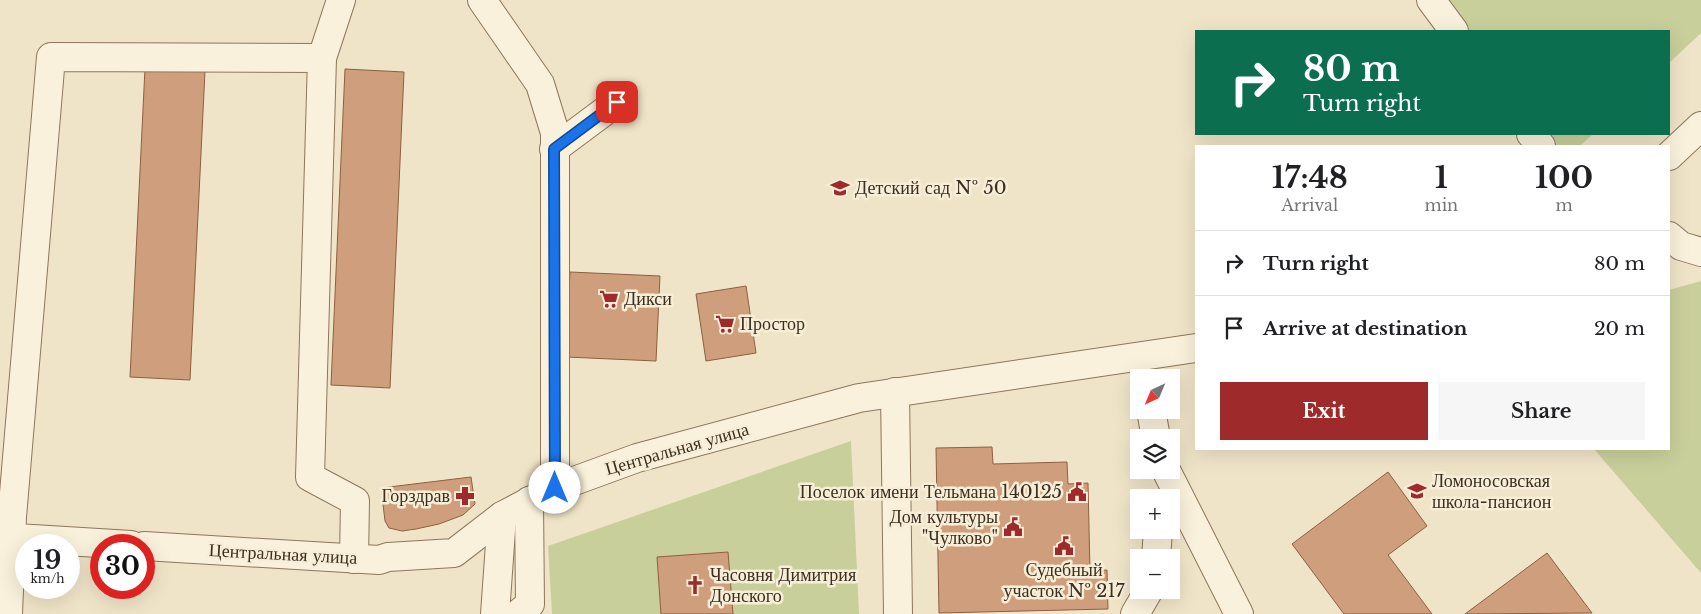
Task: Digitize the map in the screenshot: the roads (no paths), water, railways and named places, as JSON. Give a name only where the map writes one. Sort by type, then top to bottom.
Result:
[{"type":"street","points":[[341,0],[322,58],[310,477],[355,501],[354,559]]},
{"type":"street","points":[[482,0],[540,84],[555,133],[555,488]]},
{"type":"street","points":[[1431,0],[1453,30]]},
{"type":"street","points":[[8,614],[5,537],[51,57],[322,58]]},
{"type":"street","points":[[554,149],[617,102]]},
{"type":"street","points":[[1670,155],[1701,126]]},
{"type":"street","points":[[1532,135],[1540,145]]},
{"type":"street","points":[[1670,237],[1682,246],[1701,252]]},
{"type":"street","name":"Центральная улица","points":[[155,547],[378,560],[388,557],[454,553],[502,516],[555,488],[637,458],[859,398],[895,392],[1142,367],[1195,348]]},
{"type":"street","points":[[895,392],[898,614]]},
{"type":"street","points":[[1171,479],[1239,614]]},
{"type":"street","points":[[518,614],[530,604],[530,501]]},
{"type":"street","points":[[495,614],[502,516]]},
{"type":"street","points":[[5,537],[90,542]]},
{"type":"street","points":[[1134,614],[1143,599]]},
{"type":"place","name":"Детский сад № 50","points":[[840,188]]},
{"type":"place","name":"Дикси","points":[[609,299]]},
{"type":"place","name":"Простор","points":[[725,324]]},
{"type":"place","name":"Ломоносовская школа-пансион","points":[[1417,491]]},
{"type":"place","name":"Поселок имени Тельмана 140125","points":[[1077,492]]},
{"type":"place","name":"Горздрав","points":[[465,496]]},
{"type":"place","name":"Дом культуры \"Чулково\"","points":[[1013,527]]},
{"type":"place","name":"Судебный участок № 217","points":[[1064,546]]},
{"type":"place","name":"Часовня Димитрия Донского","points":[[695,585]]}]
